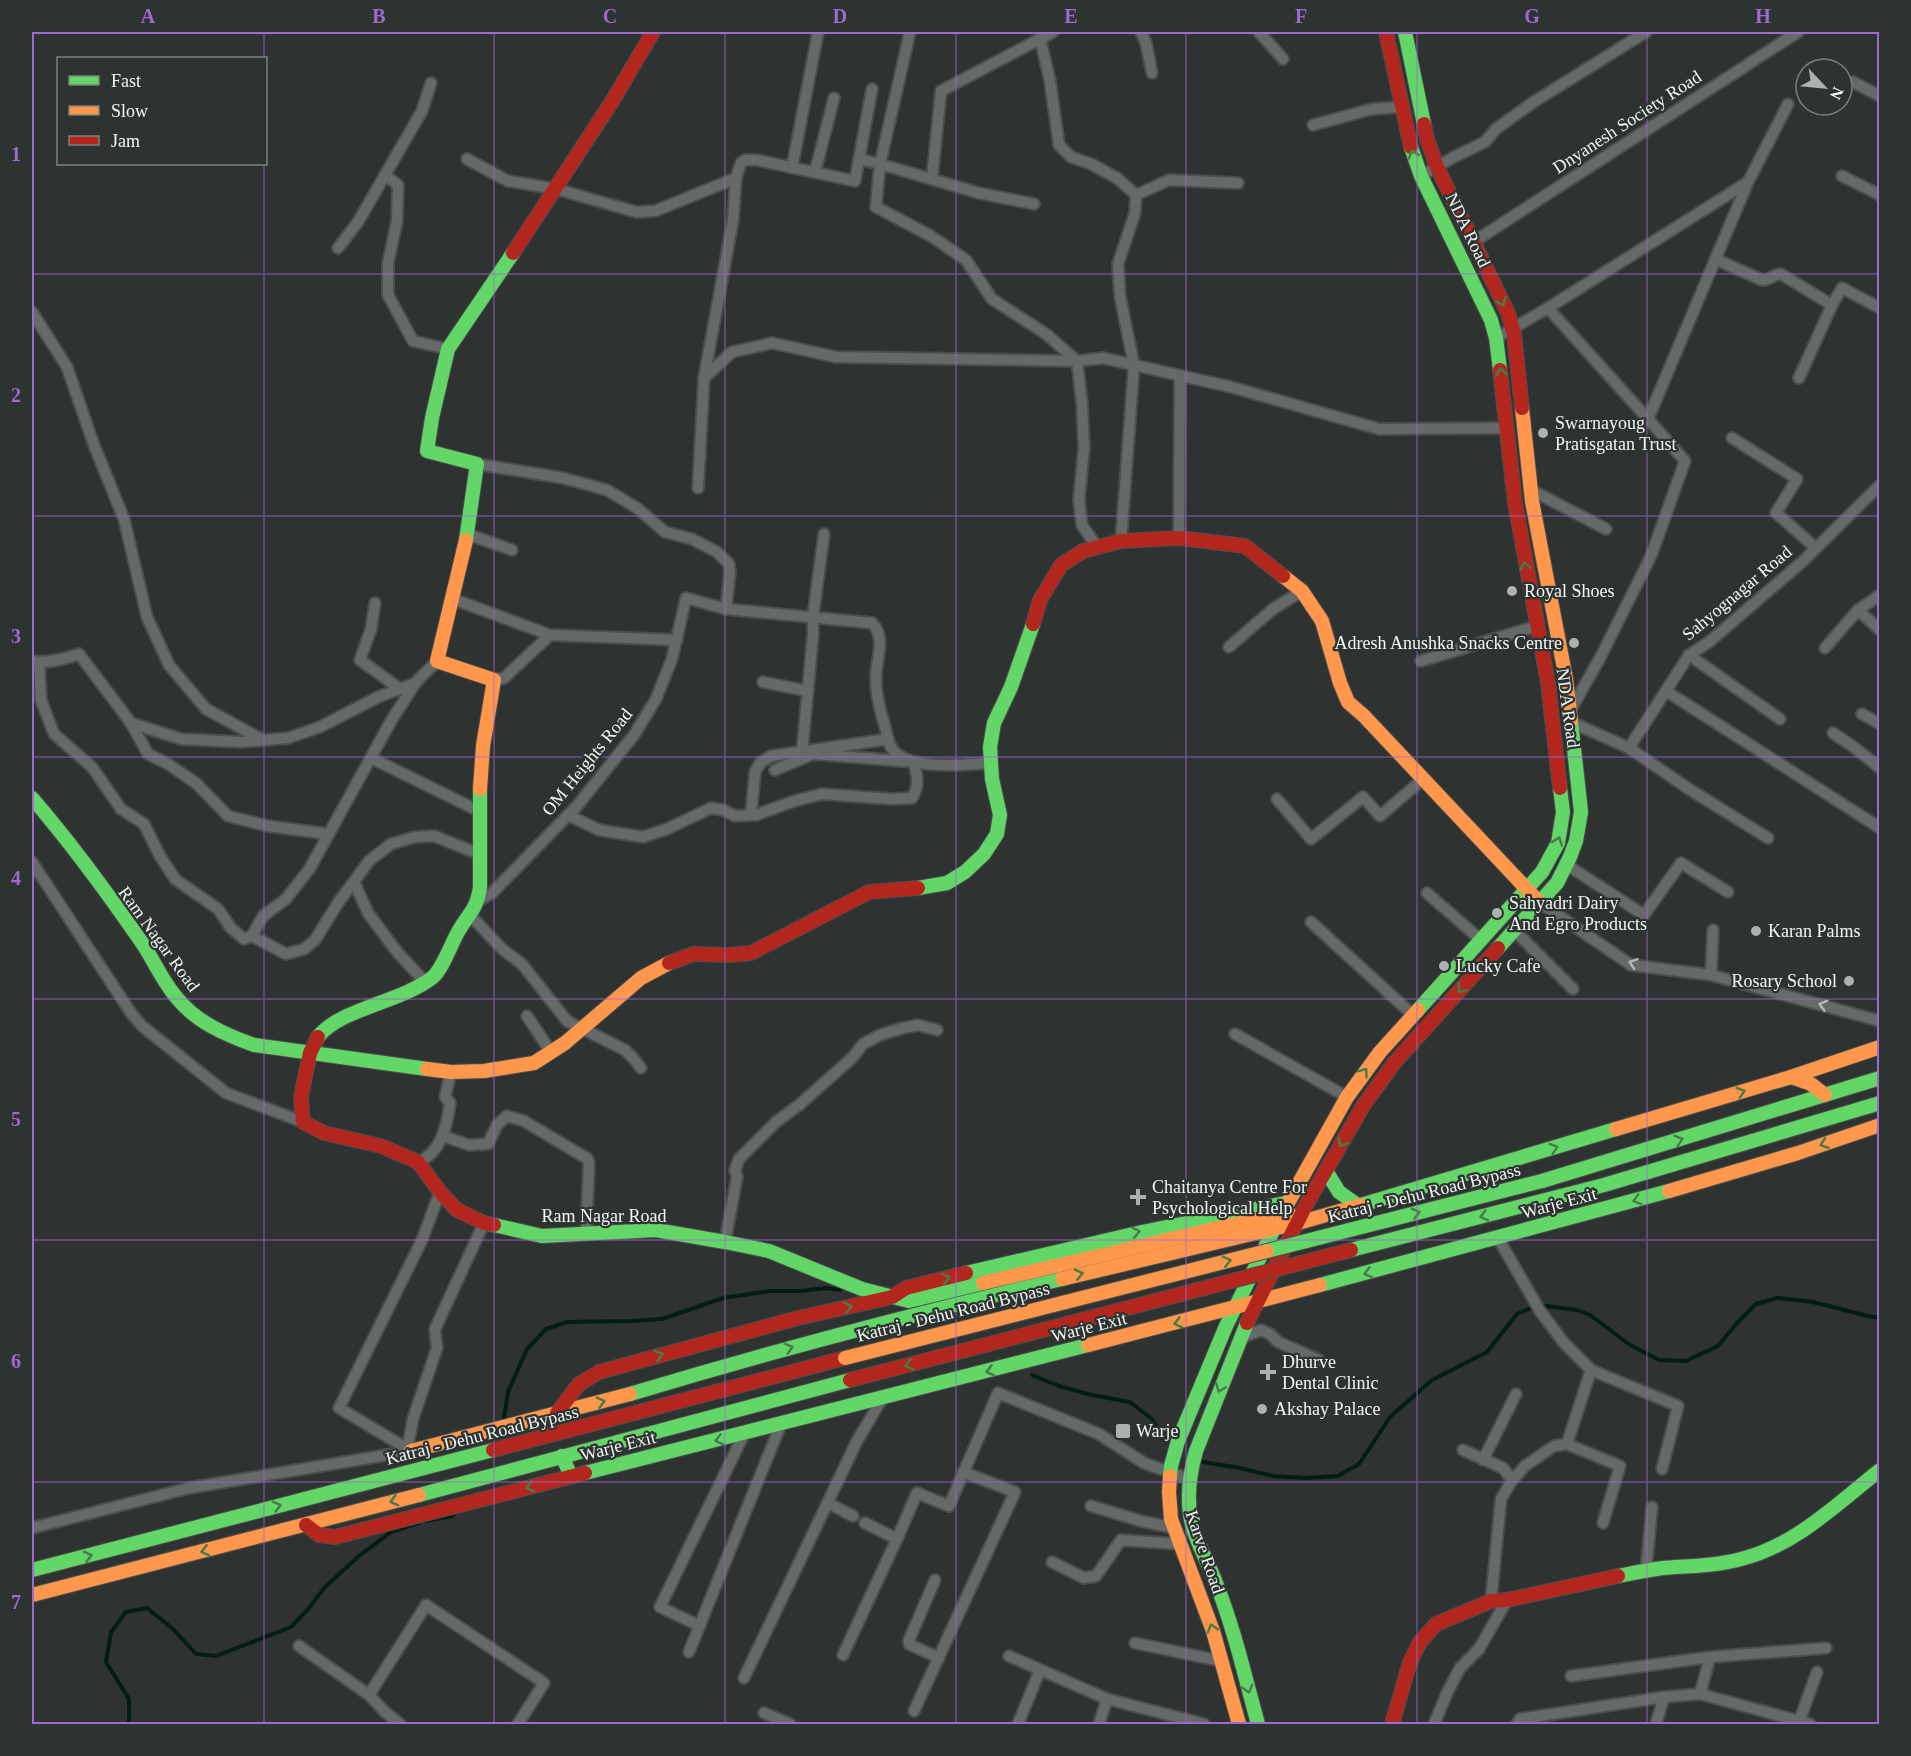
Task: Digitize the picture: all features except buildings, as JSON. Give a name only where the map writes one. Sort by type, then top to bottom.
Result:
[{"type":"main road","points":[[418,1162],[381,1146],[324,1133],[303,1122],[301,1097],[310,1053],[322,1032],[341,1019],[412,991],[435,975],[459,930],[471,915],[478,901],[480,887],[479,811],[483,746],[494,680],[437,661],[467,534],[477,464],[427,451],[432,418],[448,349],[556,189],[653,32]]},
{"type":"main road","name":"NDA Road","points":[[1226,1326],[1284,1208],[1347,1097],[1373,1060],[1542,872],[1558,843],[1562,828],[1563,812],[1548,682],[1515,503],[1496,338],[1491,320],[1469,272],[1421,176],[1410,143],[1386,32]]},
{"type":"main road","name":"NDA Road","points":[[1405,32],[1427,139],[1437,167],[1475,241],[1508,313],[1517,359],[1531,490],[1571,717],[1581,812],[1580,831],[1575,849],[1557,883],[1514,930]]},
{"type":"main road","name":"Ram Nagar Road","points":[[32,798],[56,826],[141,941],[177,999],[204,1022],[230,1036],[254,1044],[451,1072],[484,1071],[534,1063],[584,1028],[641,978],[663,966],[693,954],[751,953],[869,892],[914,889],[947,883],[965,872],[984,854],[997,834],[1000,815],[992,778],[990,747],[993,723],[1011,687],[1040,600],[1061,565],[1083,551],[1121,541],[1179,538],[1245,546],[1302,591],[1322,621],[1340,684],[1348,702],[1539,902]]},
{"type":"main road","points":[[1552,721],[1571,717]]},
{"type":"main road","points":[[1258,1301],[1302,1214],[1380,1080],[1514,930]]},
{"type":"main road","points":[[427,1467],[411,1451],[606,1401],[712,1369],[980,1298],[1275,1228],[1302,1214],[1359,1206],[1791,1077],[1880,1047]]},
{"type":"main road","points":[[1791,1077],[1811,1084],[1825,1095]]},
{"type":"main road","name":"Katraj - Dehu Road Bypass","points":[[32,1570],[518,1443],[557,1435],[845,1358],[1542,1181],[1880,1078]]},
{"type":"main road","name":"Katraj - Dehu Road Bypass","points":[[32,1594],[306,1525],[850,1380],[1604,1185],[1880,1103]]},
{"type":"main road","name":"Warje Exit","points":[[306,1525],[317,1535],[325,1538],[335,1537],[882,1399],[1498,1238],[1797,1154],[1880,1125]]},
{"type":"main road","name":"Ram Nagar Road","points":[[418,1162],[440,1192],[457,1210],[484,1223],[542,1236],[656,1230],[725,1242],[770,1251],[862,1289],[909,1301],[1230,1227],[1284,1208],[1302,1214]]},
{"type":"main road","points":[[1326,1171],[1334,1187],[1343,1197],[1359,1206]]},
{"type":"main road","points":[[557,1435],[557,1413],[579,1384],[599,1372],[798,1318],[892,1297]]},
{"type":"main road","name":"Karve Road","points":[[1257,1722],[1230,1626],[1190,1517],[1189,1476],[1196,1451],[1241,1336],[1258,1301]]},
{"type":"main road","name":"Karve Road","points":[[1226,1326],[1178,1441],[1171,1470],[1169,1492],[1171,1519],[1199,1590],[1239,1724]]},
{"type":"main road","points":[[562,1456],[571,1476]]},
{"type":"main road","points":[[1392,1725],[1410,1662],[1420,1642],[1437,1624],[1491,1601],[1507,1600],[1646,1571],[1731,1562],[1754,1555],[1808,1527],[1880,1470]]},
{"type":"street","points":[[792,168],[819,32]]},
{"type":"street","points":[[910,32],[880,164],[876,207],[931,236],[966,260],[992,299],[1046,334],[1077,361],[1084,447],[1078,500],[1082,525],[1097,547]]},
{"type":"street","points":[[932,178],[941,91],[1053,32]]},
{"type":"street","points":[[1141,32],[1146,43],[1152,73]]},
{"type":"street","points":[[1259,32],[1283,59]]},
{"type":"street","points":[[1421,176],[1485,142],[1496,129],[1532,103],[1646,32]]},
{"type":"street","name":"Dnyanesh Society Road","points":[[1475,241],[1791,33]]},
{"type":"street","points":[[1040,38],[1050,81],[1059,145],[1071,157],[1091,164],[1117,178],[1136,195]]},
{"type":"street","points":[[338,248],[358,222],[422,111],[431,83]]},
{"type":"street","points":[[1854,83],[1880,96]]},
{"type":"street","points":[[698,488],[704,378],[733,220],[736,177],[741,163],[745,160],[757,160],[855,181],[872,89]]},
{"type":"street","points":[[815,172],[834,98]]},
{"type":"street","points":[[1648,419],[1748,182],[1788,104]]},
{"type":"street","points":[[1313,124],[1372,109],[1402,108]]},
{"type":"street","points":[[467,159],[508,181],[556,189],[636,212],[655,211],[736,177]]},
{"type":"street","points":[[859,159],[979,193],[1034,204]]},
{"type":"street","points":[[385,175],[398,185],[398,221],[388,263],[387,295],[413,341],[448,349]]},
{"type":"street","points":[[1842,176],[1880,195]]},
{"type":"street","points":[[1136,195],[1169,180],[1238,183]]},
{"type":"street","points":[[1496,338],[1548,308],[1748,182]]},
{"type":"street","points":[[1121,541],[1134,365],[1120,296],[1118,264],[1135,213],[1136,195]]},
{"type":"street","points":[[1715,259],[1762,280],[1774,274],[1781,274],[1832,305]]},
{"type":"street","points":[[1799,378],[1842,288],[1880,308]]},
{"type":"street","points":[[1548,308],[1685,461],[1651,556],[1571,717],[1629,748],[1689,789],[1768,838]]},
{"type":"street","points":[[32,312],[67,367],[94,445],[124,519],[147,617],[169,665],[206,710],[263,740]]},
{"type":"street","points":[[704,378],[732,352],[772,343],[836,357],[1077,361],[1103,358],[1231,387],[1379,429],[1506,428]]},
{"type":"street","points":[[1179,538],[1180,376]]},
{"type":"street","points":[[1732,438],[1797,479],[1776,513],[1816,548]]},
{"type":"street","points":[[477,464],[562,478],[607,490],[637,508],[666,532],[692,539],[717,552],[729,564],[726,609]]},
{"type":"street","name":"Sahyognagar Road","points":[[1629,748],[1689,655],[1708,642],[1816,548],[1880,485]]},
{"type":"street","points":[[1531,490],[1606,529]]},
{"type":"street","points":[[467,534],[512,550]]},
{"type":"street","points":[[802,752],[813,617],[824,534]]},
{"type":"street","points":[[1229,647],[1273,609],[1302,591]]},
{"type":"street","points":[[1825,648],[1858,610],[1880,595]]},
{"type":"street","name":"OM Heights Road","points":[[478,901],[492,893],[568,815],[634,735],[656,699],[672,659],[687,598],[726,609],[872,623],[880,636],[876,693],[888,739]]},
{"type":"street","points":[[453,599],[550,635],[677,640]]},
{"type":"street","points":[[375,603],[371,628],[360,660],[400,689]]},
{"type":"street","points":[[1858,610],[1880,630]]},
{"type":"street","points":[[1421,661],[1537,626]]},
{"type":"street","points":[[494,680],[504,678],[550,635]]},
{"type":"street","points":[[329,834],[268,826],[228,816],[196,783],[148,754],[130,723],[79,654],[60,660],[35,662],[41,700],[54,734],[92,767],[121,808],[144,824],[175,879],[218,909],[231,928],[244,939],[252,936],[263,916],[286,899],[310,868],[329,834],[371,758],[391,721],[416,682],[437,661]]},
{"type":"street","points":[[1689,655],[1780,719]]},
{"type":"street","points":[[130,723],[181,739],[242,742],[288,738],[320,727],[378,697],[416,682]]},
{"type":"street","points":[[763,682],[808,691]]},
{"type":"street","points":[[1666,691],[1880,828]]},
{"type":"street","points":[[1862,714],[1880,724]]},
{"type":"street","points":[[1833,733],[1880,768]]},
{"type":"street","points":[[751,815],[755,772],[760,763],[771,756],[888,739],[891,747],[900,756],[914,762]]},
{"type":"street","points":[[775,770],[813,754],[931,764],[991,763]]},
{"type":"street","points":[[371,758],[479,811]]},
{"type":"street","points":[[568,815],[599,830],[643,837],[667,829],[711,808],[723,810],[735,816],[751,815],[822,794],[912,798],[917,789],[914,762]]},
{"type":"street","points":[[1277,799],[1311,839],[1363,797],[1380,816],[1423,779]]},
{"type":"street","points":[[252,936],[286,954],[304,950],[315,940],[338,903],[369,861],[391,844],[415,837],[434,836],[479,854]]},
{"type":"street","points":[[1567,865],[1644,915],[1681,863],[1728,892]]},
{"type":"street","points":[[34,872],[130,1013],[142,1026],[226,1093],[303,1122]]},
{"type":"street","points":[[354,882],[368,913],[424,982]]},
{"type":"street","points":[[1427,892],[1481,940]]},
{"type":"street","points":[[1539,902],[1631,965],[1711,975],[1880,1021]]},
{"type":"street","points":[[471,915],[502,949],[522,964],[567,1021],[625,1050],[641,1068]]},
{"type":"street","points":[[1311,922],[1413,1015]]},
{"type":"street","points":[[1514,930],[1573,989]]},
{"type":"street","points":[[1711,975],[1713,930]]},
{"type":"street","points":[[527,1016],[551,1052]]},
{"type":"street","points":[[725,1242],[737,1178],[735,1170],[739,1158],[776,1122],[799,1105],[852,1058],[862,1044],[880,1035],[918,1025],[936,1030]]},
{"type":"street","points":[[1235,1034],[1347,1097]]},
{"type":"street","points":[[418,1162],[429,1158],[443,1136],[448,1122],[450,1103],[445,1098],[451,1072]]},
{"type":"street","points":[[443,1136],[469,1145],[488,1144],[497,1125],[507,1116],[524,1121],[586,1158],[589,1163],[586,1234]]},
{"type":"street","points":[[411,1451],[339,1408],[422,1240],[440,1192]]},
{"type":"street","points":[[411,1451],[408,1445],[413,1419],[437,1348],[435,1329],[484,1223]]},
{"type":"street","points":[[1498,1238],[1540,1311],[1564,1343],[1591,1370],[1678,1406],[1662,1469]]},
{"type":"street","points":[[1241,1336],[1261,1330],[1270,1334],[1278,1342],[1319,1360]]},
{"type":"street","points":[[1567,1444],[1591,1370]]},
{"type":"street","points":[[843,1655],[917,1493],[949,1506],[998,1393],[1100,1434],[1144,1463],[1189,1476]]},
{"type":"street","points":[[1483,1460],[1516,1394]]},
{"type":"street","points":[[744,1678],[857,1441],[882,1399]]},
{"type":"street","points":[[689,1652],[781,1424]]},
{"type":"street","points":[[700,1626],[660,1607],[744,1434]]},
{"type":"street","points":[[1491,1601],[1501,1499],[1512,1480],[1525,1466],[1554,1446],[1567,1444],[1620,1466],[1604,1522]]},
{"type":"street","points":[[1463,1450],[1503,1468],[1512,1480]]},
{"type":"street","points":[[32,1528],[189,1488],[411,1451]]},
{"type":"street","points":[[914,1711],[1015,1492],[963,1472]]},
{"type":"street","points":[[828,1503],[853,1516]]},
{"type":"street","points":[[1091,1506],[1174,1528]]},
{"type":"street","points":[[1646,1571],[1652,1507]]},
{"type":"street","points":[[865,1523],[897,1539]]},
{"type":"street","points":[[1052,1562],[1084,1578],[1096,1576],[1121,1540],[1179,1544]]},
{"type":"street","points":[[934,1580],[909,1640],[913,1646],[939,1658]]},
{"type":"street","points":[[1434,1725],[1460,1668],[1479,1649],[1507,1600]]},
{"type":"street","points":[[369,1695],[426,1605],[544,1683],[518,1725]]},
{"type":"street","points":[[1135,1643],[1221,1661]]},
{"type":"street","points":[[299,1646],[369,1695],[400,1725]]},
{"type":"street","points":[[1571,1676],[1710,1657],[1826,1648]]},
{"type":"street","points":[[1009,1656],[1107,1699],[1203,1725]]},
{"type":"street","points":[[1700,1694],[1710,1657]]},
{"type":"street","points":[[1018,1725],[1040,1670]]},
{"type":"street","points":[[1517,1725],[1520,1719],[1664,1697],[1700,1694],[1805,1723],[1817,1672]]},
{"type":"street","points":[[1656,1725],[1664,1697]]},
{"type":"street","points":[[1099,1725],[1107,1699]]},
{"type":"street","points":[[764,1713],[790,1725]]},
{"type":"street","points":[[1239,1724],[1257,1722]]},
{"type":"waterway","points":[[503,1424],[508,1392],[527,1349],[546,1329],[567,1322],[662,1319],[723,1298],[770,1291],[826,1288],[840,1290]]},
{"type":"waterway","points":[[1198,1460],[1273,1476],[1306,1478],[1338,1476],[1359,1464],[1390,1417],[1432,1380],[1487,1352],[1517,1314],[1538,1305],[1577,1310],[1590,1315],[1630,1345],[1659,1360],[1686,1361],[1718,1346],[1756,1304],[1777,1298],[1813,1302],[1880,1318]]},
{"type":"waterway","points":[[1032,1375],[1059,1386],[1130,1402],[1152,1419],[1163,1438],[1171,1443]]},
{"type":"waterway","points":[[426,1521],[452,1516],[456,1512]]},
{"type":"waterway","points":[[129,1724],[129,1699],[106,1662],[111,1632],[126,1612],[147,1608],[173,1629],[196,1654],[216,1656],[291,1627],[325,1587],[359,1556],[391,1532],[419,1523]]},
{"type":"traffic: fast","points":[[1405,32],[1424,124]]},
{"type":"traffic: fast","points":[[1411,147],[1421,176],[1491,320],[1500,370]]},
{"type":"traffic: fast","points":[[466,540],[477,464],[427,451],[432,418],[448,349],[513,253]]},
{"type":"traffic: fast","points":[[918,888],[947,883],[965,872],[984,854],[997,834],[1000,815],[992,779],[990,747],[994,723],[1011,687],[1033,624]]},
{"type":"traffic: fast","points":[[1498,948],[1557,883],[1576,841],[1581,812],[1571,721]]},
{"type":"traffic: fast","points":[[1418,1010],[1542,872],[1558,843],[1563,812],[1560,788]]},
{"type":"traffic: fast","points":[[318,1037],[340,1019],[420,986],[433,977],[440,968],[479,895],[480,789]]},
{"type":"traffic: fast","points":[[32,798],[114,903],[172,991],[185,1007],[202,1021],[254,1045],[427,1069]]},
{"type":"traffic: fast","points":[[1542,1181],[1880,1078]]},
{"type":"traffic: fast","points":[[1561,1196],[1880,1103]]},
{"type":"traffic: fast","points":[[1361,1205],[1616,1129]]},
{"type":"traffic: fast","points":[[1326,1171],[1339,1192],[1359,1206]]},
{"type":"traffic: fast","points":[[1267,1251],[1542,1181]]},
{"type":"traffic: fast","points":[[1320,1285],[1669,1191]]},
{"type":"traffic: fast","points":[[1351,1250],[1561,1196]]},
{"type":"traffic: fast","points":[[966,1273],[1142,1232],[1285,1203]]},
{"type":"traffic: fast","points":[[1170,1476],[1178,1441],[1226,1326],[1279,1219]]},
{"type":"traffic: fast","points":[[494,1225],[542,1236],[656,1230],[725,1242],[769,1251],[862,1289],[909,1301],[983,1283]]},
{"type":"traffic: fast","points":[[630,1394],[845,1333],[1062,1279]]},
{"type":"traffic: fast","points":[[1247,1323],[1196,1451],[1189,1498],[1194,1532],[1228,1617],[1258,1724]]},
{"type":"traffic: fast","points":[[585,1473],[1088,1345]]},
{"type":"traffic: fast","points":[[419,1495],[850,1380]]},
{"type":"traffic: fast","points":[[32,1570],[493,1450]]},
{"type":"traffic: fast","points":[[562,1456],[571,1476]]},
{"type":"traffic: fast","points":[[1618,1576],[1663,1568],[1722,1563],[1761,1553],[1798,1534],[1880,1470]]},
{"type":"traffic: slow","points":[[1522,408],[1532,501],[1566,679],[1571,721]]},
{"type":"traffic: slow","points":[[466,540],[437,661],[494,680],[483,746],[480,789]]},
{"type":"traffic: slow","points":[[1283,576],[1302,591],[1322,621],[1340,683],[1348,702],[1364,716],[1539,902]]},
{"type":"traffic: slow","points":[[427,1069],[451,1072],[484,1071],[534,1063],[565,1043],[641,978],[669,963]]},
{"type":"traffic: slow","points":[[1279,1219],[1347,1097],[1380,1052],[1418,1010]]},
{"type":"traffic: slow","points":[[1616,1129],[1791,1077],[1880,1047]]},
{"type":"traffic: slow","points":[[1791,1077],[1811,1084],[1825,1095]]},
{"type":"traffic: slow","points":[[1669,1191],[1798,1153],[1880,1125]]},
{"type":"traffic: slow","points":[[1062,1279],[1298,1223],[1361,1205]]},
{"type":"traffic: slow","points":[[983,1283],[1282,1213],[1290,1214]]},
{"type":"traffic: slow","points":[[845,1358],[1267,1251]]},
{"type":"traffic: slow","points":[[1088,1345],[1320,1285]]},
{"type":"traffic: slow","points":[[411,1451],[630,1394]]},
{"type":"traffic: slow","points":[[1170,1476],[1171,1519],[1213,1631],[1239,1724]]},
{"type":"traffic: slow","points":[[32,1595],[419,1495]]},
{"type":"traffic: jam","points":[[513,253],[613,100],[653,32]]},
{"type":"traffic: jam","points":[[1386,32],[1411,147]]},
{"type":"traffic: jam","points":[[1424,124],[1437,167],[1508,313],[1514,334],[1522,408]]},
{"type":"traffic: jam","points":[[1500,370],[1515,503],[1548,683],[1560,788]]},
{"type":"traffic: jam","points":[[1033,624],[1040,600],[1061,565],[1083,551],[1121,541],[1179,538],[1245,546],[1283,576]]},
{"type":"traffic: jam","points":[[669,963],[693,954],[751,953],[869,892],[918,888]]},
{"type":"traffic: jam","points":[[1247,1323],[1306,1205],[1363,1106],[1394,1063],[1498,948]]},
{"type":"traffic: jam","points":[[318,1037],[310,1053],[301,1097],[303,1122],[324,1133],[381,1146],[418,1162],[440,1192],[457,1210],[484,1223],[494,1225]]},
{"type":"traffic: jam","points":[[850,1380],[1351,1250]]},
{"type":"traffic: jam","points":[[557,1413],[579,1384],[599,1372],[798,1318],[892,1297],[906,1288],[966,1273]]},
{"type":"traffic: jam","points":[[493,1450],[845,1358]]},
{"type":"traffic: jam","points":[[306,1525],[319,1535],[335,1537],[585,1473]]},
{"type":"traffic: jam","points":[[1392,1724],[1410,1662],[1420,1642],[1436,1624],[1491,1601],[1507,1600],[1618,1576]]},
{"type":"place","name":"Swarnayoug Pratisgatan Trust","points":[[1543,433]]},
{"type":"place","name":"Royal Shoes","points":[[1512,591]]},
{"type":"place","name":"Adresh Anushka Snacks Centre","points":[[1574,643]]},
{"type":"place","name":"Sahyadri Dairy And Egro Products","points":[[1497,913]]},
{"type":"place","name":"Karan Palms","points":[[1756,931]]},
{"type":"place","name":"Lucky Cafe","points":[[1444,966]]},
{"type":"place","name":"Rosary School","points":[[1849,981]]},
{"type":"place","name":"Chaitanya Centre For Psychological Help","points":[[1138,1197]]},
{"type":"place","name":"Dhurve Dental Clinic","points":[[1268,1372]]},
{"type":"place","name":"Akshay Palace","points":[[1262,1409]]},
{"type":"place","name":"Warje","points":[[1123,1431]]}]
